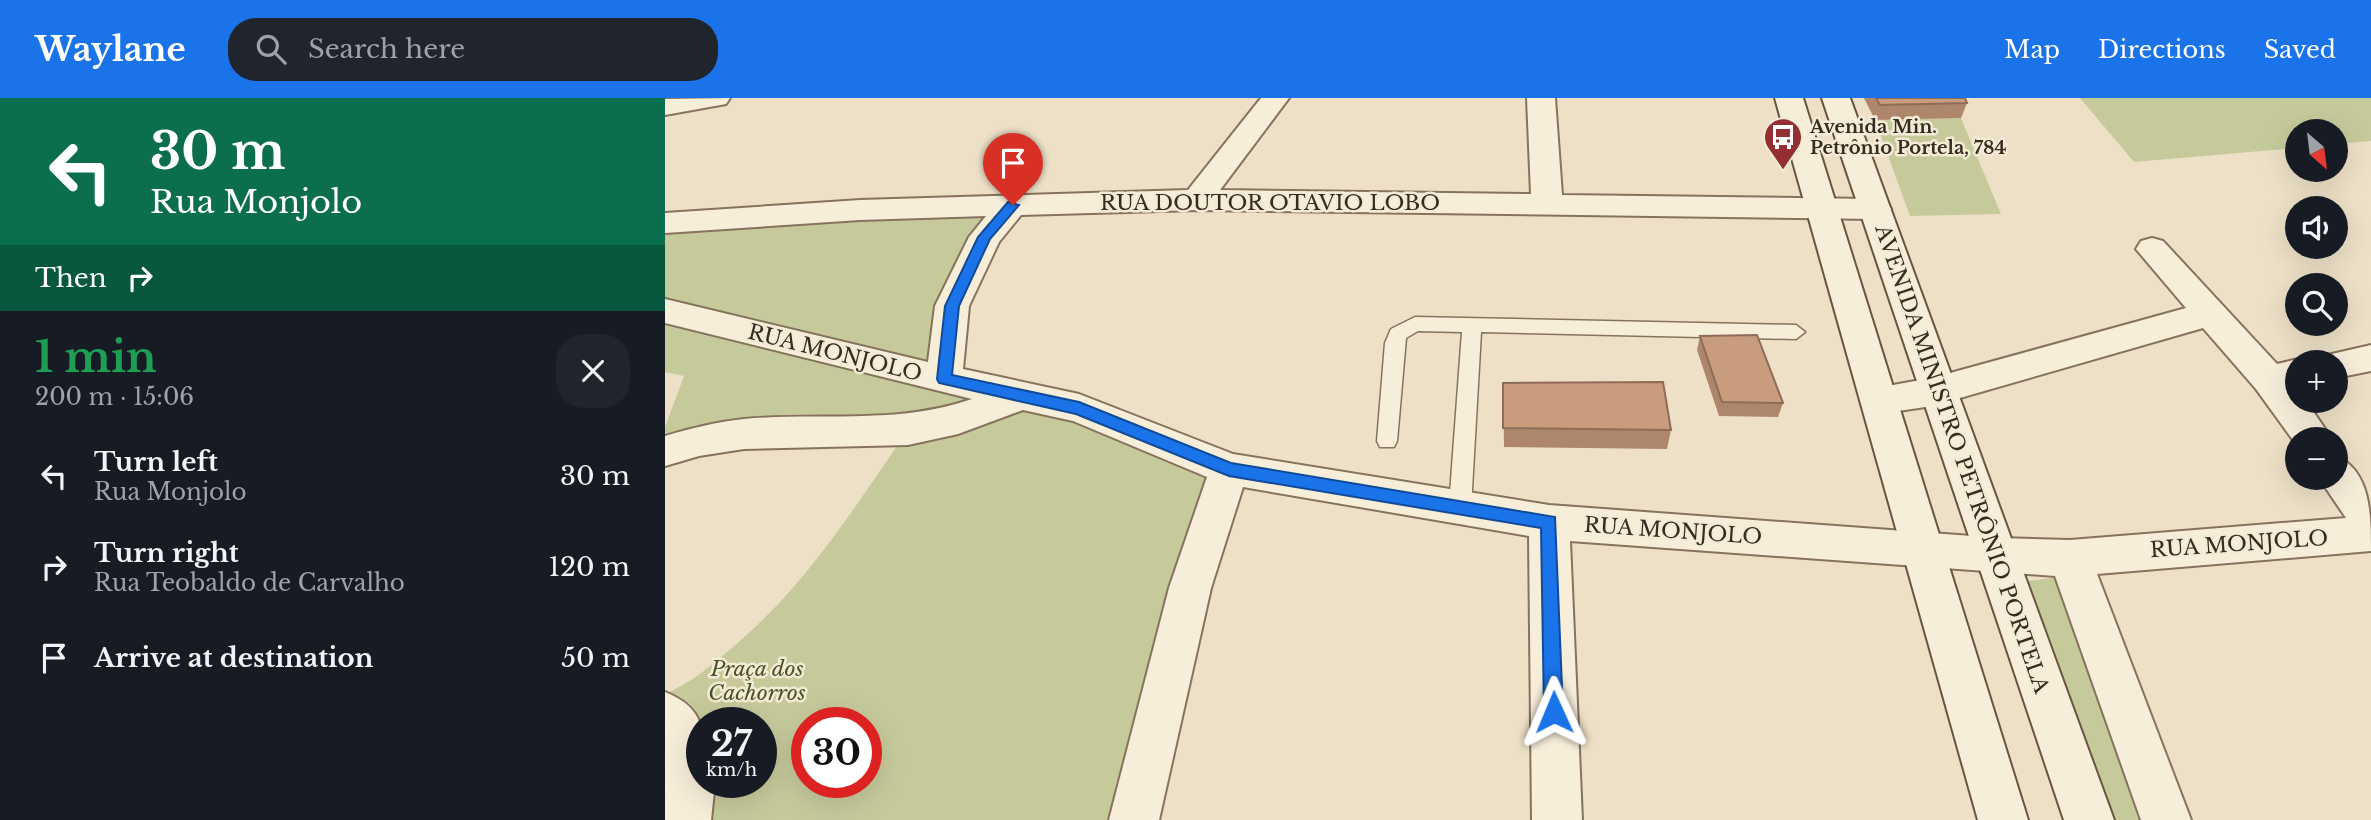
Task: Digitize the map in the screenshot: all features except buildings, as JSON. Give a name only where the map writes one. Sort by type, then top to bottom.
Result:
[{"type":"street","points":[[665,107],[716,98]]},
{"type":"street","points":[[1197,200],[1275,98]]},
{"type":"street","points":[[1541,98],[1547,204]]},
{"type":"street","points":[[1789,98],[2003,820]]},
{"type":"street","name":"AVENIDA MINISTRO PETRÔNIO PORTELA","points":[[1836,98],[1999,556],[2005,584],[2089,820]]},
{"type":"street","name":"RUA DOUTOR OTAVIO LOBO","points":[[665,223],[860,210],[1197,200],[1875,209]]},
{"type":"street","points":[[944,379],[952,306],[985,237],[1013,205]]},
{"type":"street","points":[[2152,249],[2210,314],[2283,376],[2307,427]]},
{"type":"street","name":"RUA MONJOLO","points":[[665,311],[944,379],[1079,408],[1229,469],[1549,522],[1923,548],[1999,556],[2070,558],[2371,534]]},
{"type":"street","points":[[1878,400],[1940,389],[2210,314]]},
{"type":"street","points":[[2348,363],[2371,358]]},
{"type":"street","points":[[665,452],[699,441],[744,434],[908,430],[958,418],[1021,396]]},
{"type":"street","points":[[1134,820],[1190,588],[1229,469]]},
{"type":"street","points":[[2348,489],[2371,522]]},
{"type":"street","points":[[1549,522],[1557,820]]},
{"type":"street","points":[[2070,558],[2166,820]]},
{"type":"street","points":[[665,714],[678,725],[690,765],[691,806],[685,820]]},
{"type":"lane","points":[[1387,441],[1398,334],[1415,324],[1796,332]]},
{"type":"lane","points":[[1459,507],[1472,325]]},
{"type":"green space","points":[[2080,98],[2371,98],[2371,141],[2349,143],[2349,119],[2285,119],[2285,149],[2134,162]]},
{"type":"green space","points":[[1961,118],[2001,214],[1910,216],[1875,120]]},
{"type":"green space","name":"Praça dos Cachorros","points":[[1013,205],[984,237],[945,378],[1229,469],[1134,820],[686,820],[665,694],[690,681],[712,664],[755,628],[780,602],[825,548],[908,430],[665,451],[665,427],[684,376],[665,372],[665,223]]},
{"type":"green space","points":[[2076,575],[2174,820],[2088,820],[2005,584]]},
{"type":"place","name":"Avenida Min. Petrônio Portela, 784","points":[[1783,171]]},
{"type":"route","points":[[1013,205],[985,237],[952,306],[944,379],[1079,408],[1229,469],[1549,522],[1554,712]]}]
